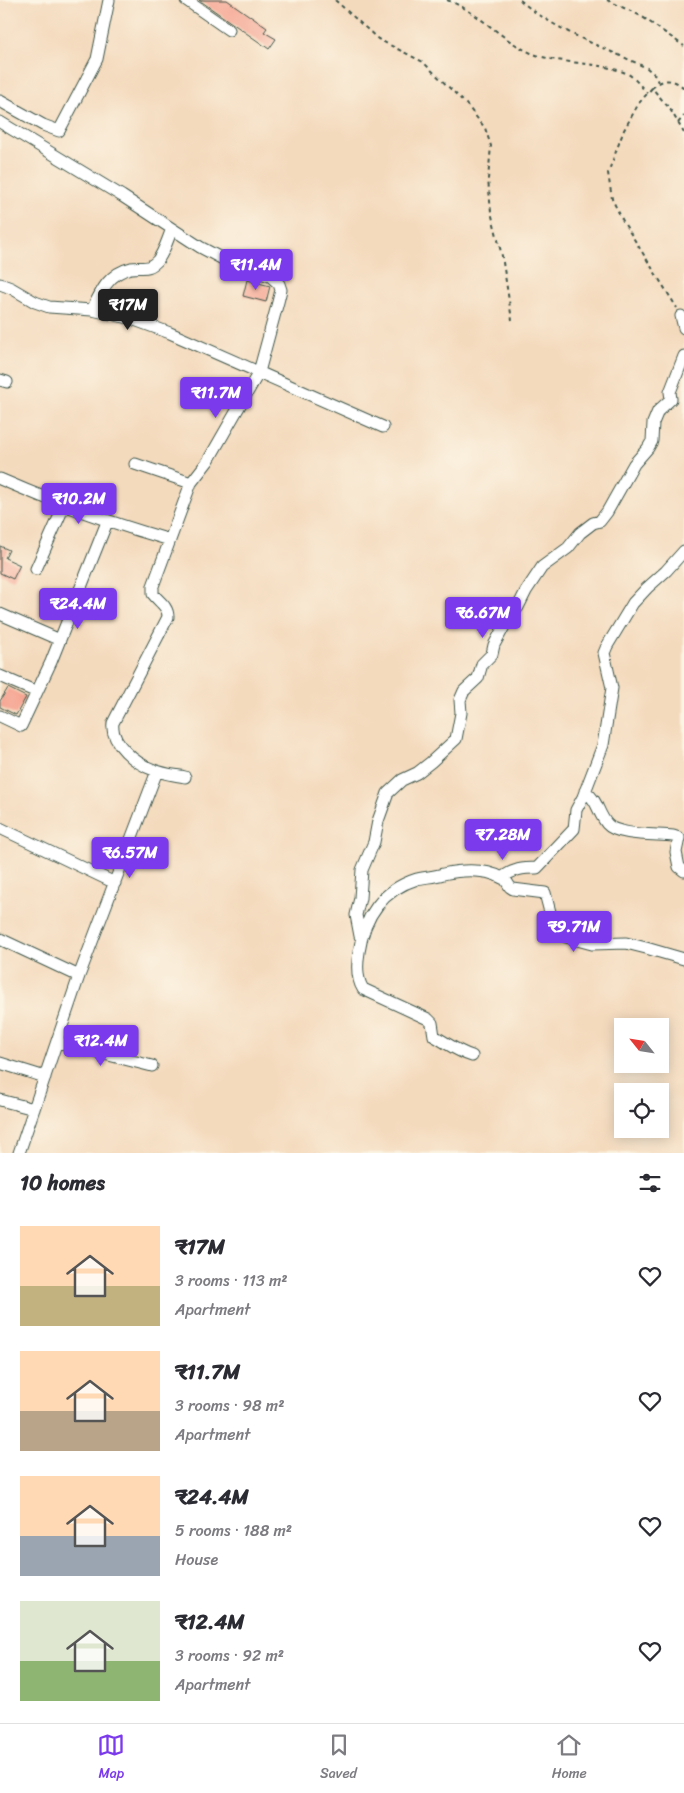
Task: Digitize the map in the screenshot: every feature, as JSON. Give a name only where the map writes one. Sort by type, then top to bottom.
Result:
[{"type":"street","points":[[0,101],[43,125],[59,131],[97,59],[108,0]]},
{"type":"street","points":[[186,0],[229,30]]},
{"type":"street","points":[[0,122],[200,247],[234,265],[270,276],[280,284],[281,290],[259,372],[208,461],[191,483],[153,586],[153,594],[168,611],[168,617],[125,698],[112,727],[114,738],[125,751],[147,767],[185,777]]},
{"type":"street","points":[[92,310],[104,286],[113,276],[132,268],[148,268],[158,260],[172,229]]},
{"type":"street","points":[[0,284],[49,307],[92,310],[129,318],[170,333],[383,427]]},
{"type":"street","points":[[681,316],[684,328]]},
{"type":"street","points":[[472,1056],[461,1053],[448,1043],[434,1036],[432,1023],[428,1019],[363,989],[358,975],[360,940],[356,915],[360,898],[362,870],[375,840],[378,821],[388,793],[396,784],[416,773],[456,739],[461,713],[460,700],[464,691],[478,678],[482,664],[492,654],[494,644],[506,621],[518,607],[539,571],[568,548],[580,533],[593,523],[600,521],[607,512],[634,464],[652,441],[653,423],[658,411],[672,399],[670,392],[684,356]]},
{"type":"street","points":[[135,464],[191,483]]},
{"type":"street","points":[[0,479],[107,522],[170,540]]},
{"type":"street","points":[[36,569],[64,506]]},
{"type":"street","points":[[0,716],[21,726],[60,640],[107,522]]},
{"type":"street","points":[[502,878],[519,869],[537,868],[574,829],[576,810],[602,745],[610,700],[611,680],[606,667],[604,653],[633,603],[666,571],[684,550]]},
{"type":"street","points":[[0,614],[60,640]]},
{"type":"street","points":[[0,676],[37,692]]},
{"type":"street","points":[[20,1153],[79,976],[158,771]]},
{"type":"street","points":[[585,791],[594,797],[611,828],[627,832],[678,838],[676,852],[679,867],[684,871]]},
{"type":"street","points":[[0,828],[115,883]]},
{"type":"street","points":[[360,940],[364,928],[378,903],[398,887],[416,880],[458,871],[486,872],[494,873],[505,879],[512,889],[545,893],[551,916],[559,931],[566,936],[592,944],[626,943],[684,959]]},
{"type":"street","points":[[0,939],[79,976]]},
{"type":"street","points":[[57,1042],[152,1066]]},
{"type":"street","points":[[0,1064],[45,1077]]},
{"type":"street","points":[[0,1100],[34,1110]]},
{"type":"path","points":[[335,0],[378,39],[423,62],[466,104],[485,128],[492,146],[488,179],[491,212],[502,256],[512,320]]},
{"type":"path","points":[[447,0],[478,15],[512,43],[533,54],[607,68],[629,75],[647,93]]},
{"type":"path","points":[[520,0],[534,12],[570,33],[647,68],[654,74],[658,82]]},
{"type":"path","points":[[607,0],[641,16],[684,46]]},
{"type":"path","points":[[681,316],[624,223],[612,199],[608,174],[624,130],[639,103],[647,93],[658,82],[668,80],[677,82],[684,88]]},
{"type":"path","points":[[652,88],[670,109],[684,133]]},
{"type":"path","points":[[678,123],[684,116]]},
{"type":"building","points":[[199,0],[227,0],[267,28],[264,32],[276,39],[269,49]]},
{"type":"building","points":[[247,280],[270,286],[266,302],[243,296]]},
{"type":"building","points":[[0,546],[9,550],[5,558],[20,565],[13,579],[0,573]]},
{"type":"building","points":[[8,688],[26,697],[16,715],[0,707],[0,701]]}]
